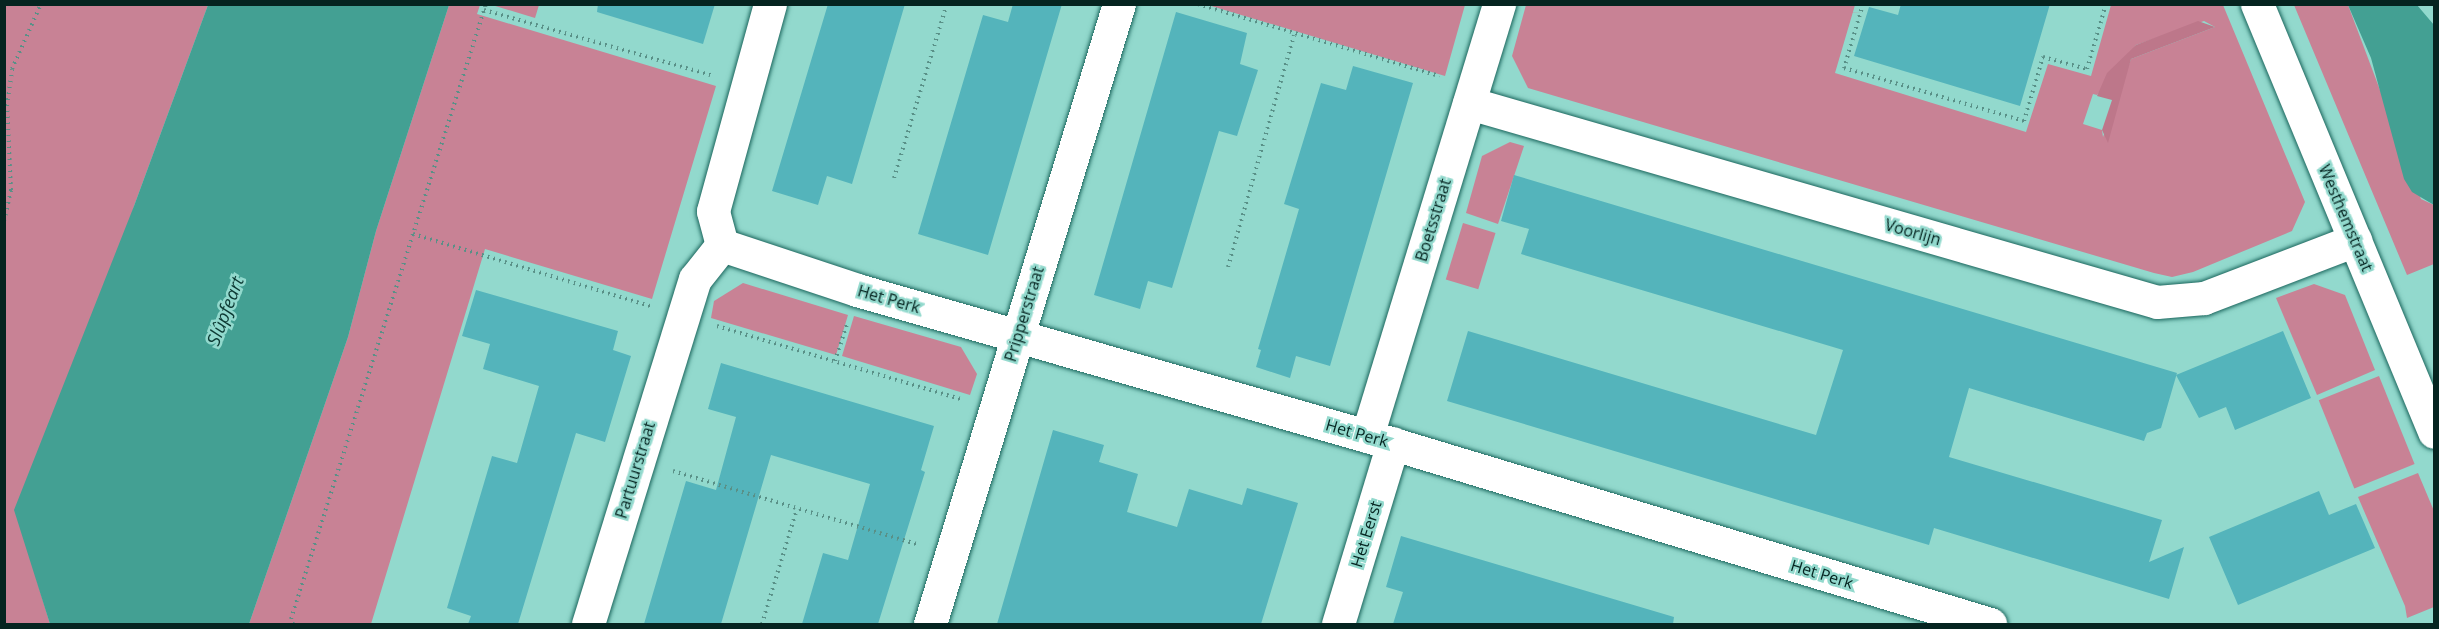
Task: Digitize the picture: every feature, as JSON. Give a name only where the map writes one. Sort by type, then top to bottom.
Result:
[{"type":"street","points":[[722,245],[712,211],[770,4]]},
{"type":"street","name":"Pripperstraat","points":[[930,624],[1119,4]]},
{"type":"street","name":"Boetsstraat","points":[[1380,439],[1498,4]]},
{"type":"street","name":"Westhemstraat","points":[[2257,4],[2434,432]]},
{"type":"street","name":"Voorlijn","points":[[1472,94],[2157,302],[2204,298],[2355,240]]},
{"type":"street","name":"Het Perk","points":[[722,245],[857,290],[1380,439],[1990,624]]},
{"type":"street","name":"Partuurstraat","points":[[588,624],[695,279],[722,245]]},
{"type":"street","name":"Het Eerst","points":[[1338,624],[1380,439]]},
{"type":"path","points":[[4,221],[11,190],[7,106],[12,69],[41,4]]},
{"type":"path","points":[[293,624],[291,619],[486,4]]},
{"type":"path","points":[[894,178],[947,4]]},
{"type":"path","points":[[1198,4],[1472,94]]},
{"type":"path","points":[[1863,4],[1844,68],[2024,121],[2043,57],[2087,69],[2106,4]]},
{"type":"path","points":[[484,10],[747,85]]},
{"type":"path","points":[[1228,267],[1294,35]]},
{"type":"path","points":[[413,234],[995,410]]},
{"type":"path","points":[[638,460],[951,554]]},
{"type":"path","points":[[762,624],[797,508]]},
{"type":"shaded area","points":[[1465,4],[1445,76],[1208,5]]},
{"type":"shaded area","points":[[4,5],[208,5],[134,206],[36,578],[50,624],[5,624]]},
{"type":"shaded area","points":[[449,5],[480,5],[477,14],[716,86],[652,299],[485,249],[371,624],[249,624],[348,337],[376,231]]},
{"type":"shaded area","points":[[492,5],[539,5],[535,18]]},
{"type":"shaded area","points":[[1526,5],[1855,5],[1835,73],[2026,132],[2048,64],[2091,76],[2111,5],[2223,5],[2305,202],[2292,231],[2193,272],[2172,277],[1528,88],[1512,56]],"holes":[[[2204,21],[2215,27],[2131,59],[2103,137],[2102,130],[2083,124],[2093,94],[2097,95],[2136,45]]]},
{"type":"shaded area","points":[[2294,5],[2348,5],[2421,199],[2434,205],[2434,264],[2407,275]]},
{"type":"shaded area","points":[[2198,21],[2215,27],[2131,59],[2108,143],[2102,130],[2112,100],[2097,96],[2107,73],[2136,45]]},
{"type":"shaded area","points":[[1510,142],[1524,146],[1498,224],[1466,213],[1482,156]]},
{"type":"shaded area","points":[[1463,223],[1496,233],[1478,289],[1446,279]]},
{"type":"shaded area","points":[[743,283],[848,315],[836,355],[711,318],[714,301]]},
{"type":"shaded area","points":[[2314,284],[2345,295],[2375,370],[2317,395],[2276,298]]},
{"type":"shaded area","points":[[854,316],[961,347],[977,374],[970,395],[842,356]]},
{"type":"shaded area","points":[[2379,376],[2415,464],[2354,488],[2319,400]]},
{"type":"shaded area","points":[[2418,473],[2434,511],[2434,607],[2407,618],[2405,606],[2358,497]]},
{"type":"water","name":"Slûpfeart","points":[[208,5],[449,5],[376,231],[348,337],[249,624],[50,624],[14,510],[134,206]]},
{"type":"water","points":[[2348,5],[2417,5],[2434,25],[2434,205],[2412,192],[2404,179],[2371,58]]},
{"type":"building","points":[[598,4],[715,4],[703,44],[597,12]]},
{"type":"building","points":[[828,4],[905,4],[852,184],[827,176],[818,205],[772,191]]},
{"type":"building","points":[[1013,4],[1062,4],[988,255],[918,234],[983,15],[1008,22]]},
{"type":"building","points":[[1901,4],[2050,4],[2020,106],[1854,56],[1869,7],[1898,15]]},
{"type":"building","points":[[1176,12],[1247,33],[1240,64],[1258,70],[1237,136],[1219,131],[1172,288],[1148,281],[1140,309],[1094,295]]},
{"type":"building","points":[[1353,66],[1413,83],[1330,366],[1296,356],[1290,378],[1256,367],[1261,350],[1258,349],[1299,209],[1284,204],[1321,83],[1346,90]]},
{"type":"building","points":[[1514,175],[2177,373],[2161,428],[2147,433],[2144,441],[1969,388],[1949,457],[2162,520],[2149,562],[2184,547],[2169,599],[1934,528],[1929,545],[1447,401],[1468,331],[1816,435],[1843,350],[1521,254],[1529,229],[1501,221]]},
{"type":"building","points":[[476,290],[618,331],[613,350],[631,356],[605,442],[576,433],[518,624],[468,624],[471,616],[447,608],[492,456],[517,463],[539,386],[483,369],[490,344],[462,336]]},
{"type":"building","points":[[2283,331],[2311,398],[2235,430],[2226,407],[2199,418],[2176,375]]},
{"type":"building","points":[[721,363],[934,426],[921,470],[925,472],[878,624],[802,624],[823,553],[848,560],[870,484],[771,455],[721,624],[644,624],[686,481],[716,490],[736,417],[708,409]]},
{"type":"building","points":[[1053,430],[1104,445],[1099,462],[1138,474],[1127,512],[1177,527],[1189,489],[1242,505],[1247,488],[1298,503],[1261,624],[997,624]]},
{"type":"building","points":[[2319,491],[2329,515],[2356,504],[2375,548],[2238,605],[2209,537]]},
{"type":"building","points":[[1401,536],[1674,617],[1673,624],[1393,624],[1403,592],[1386,587]]}]
